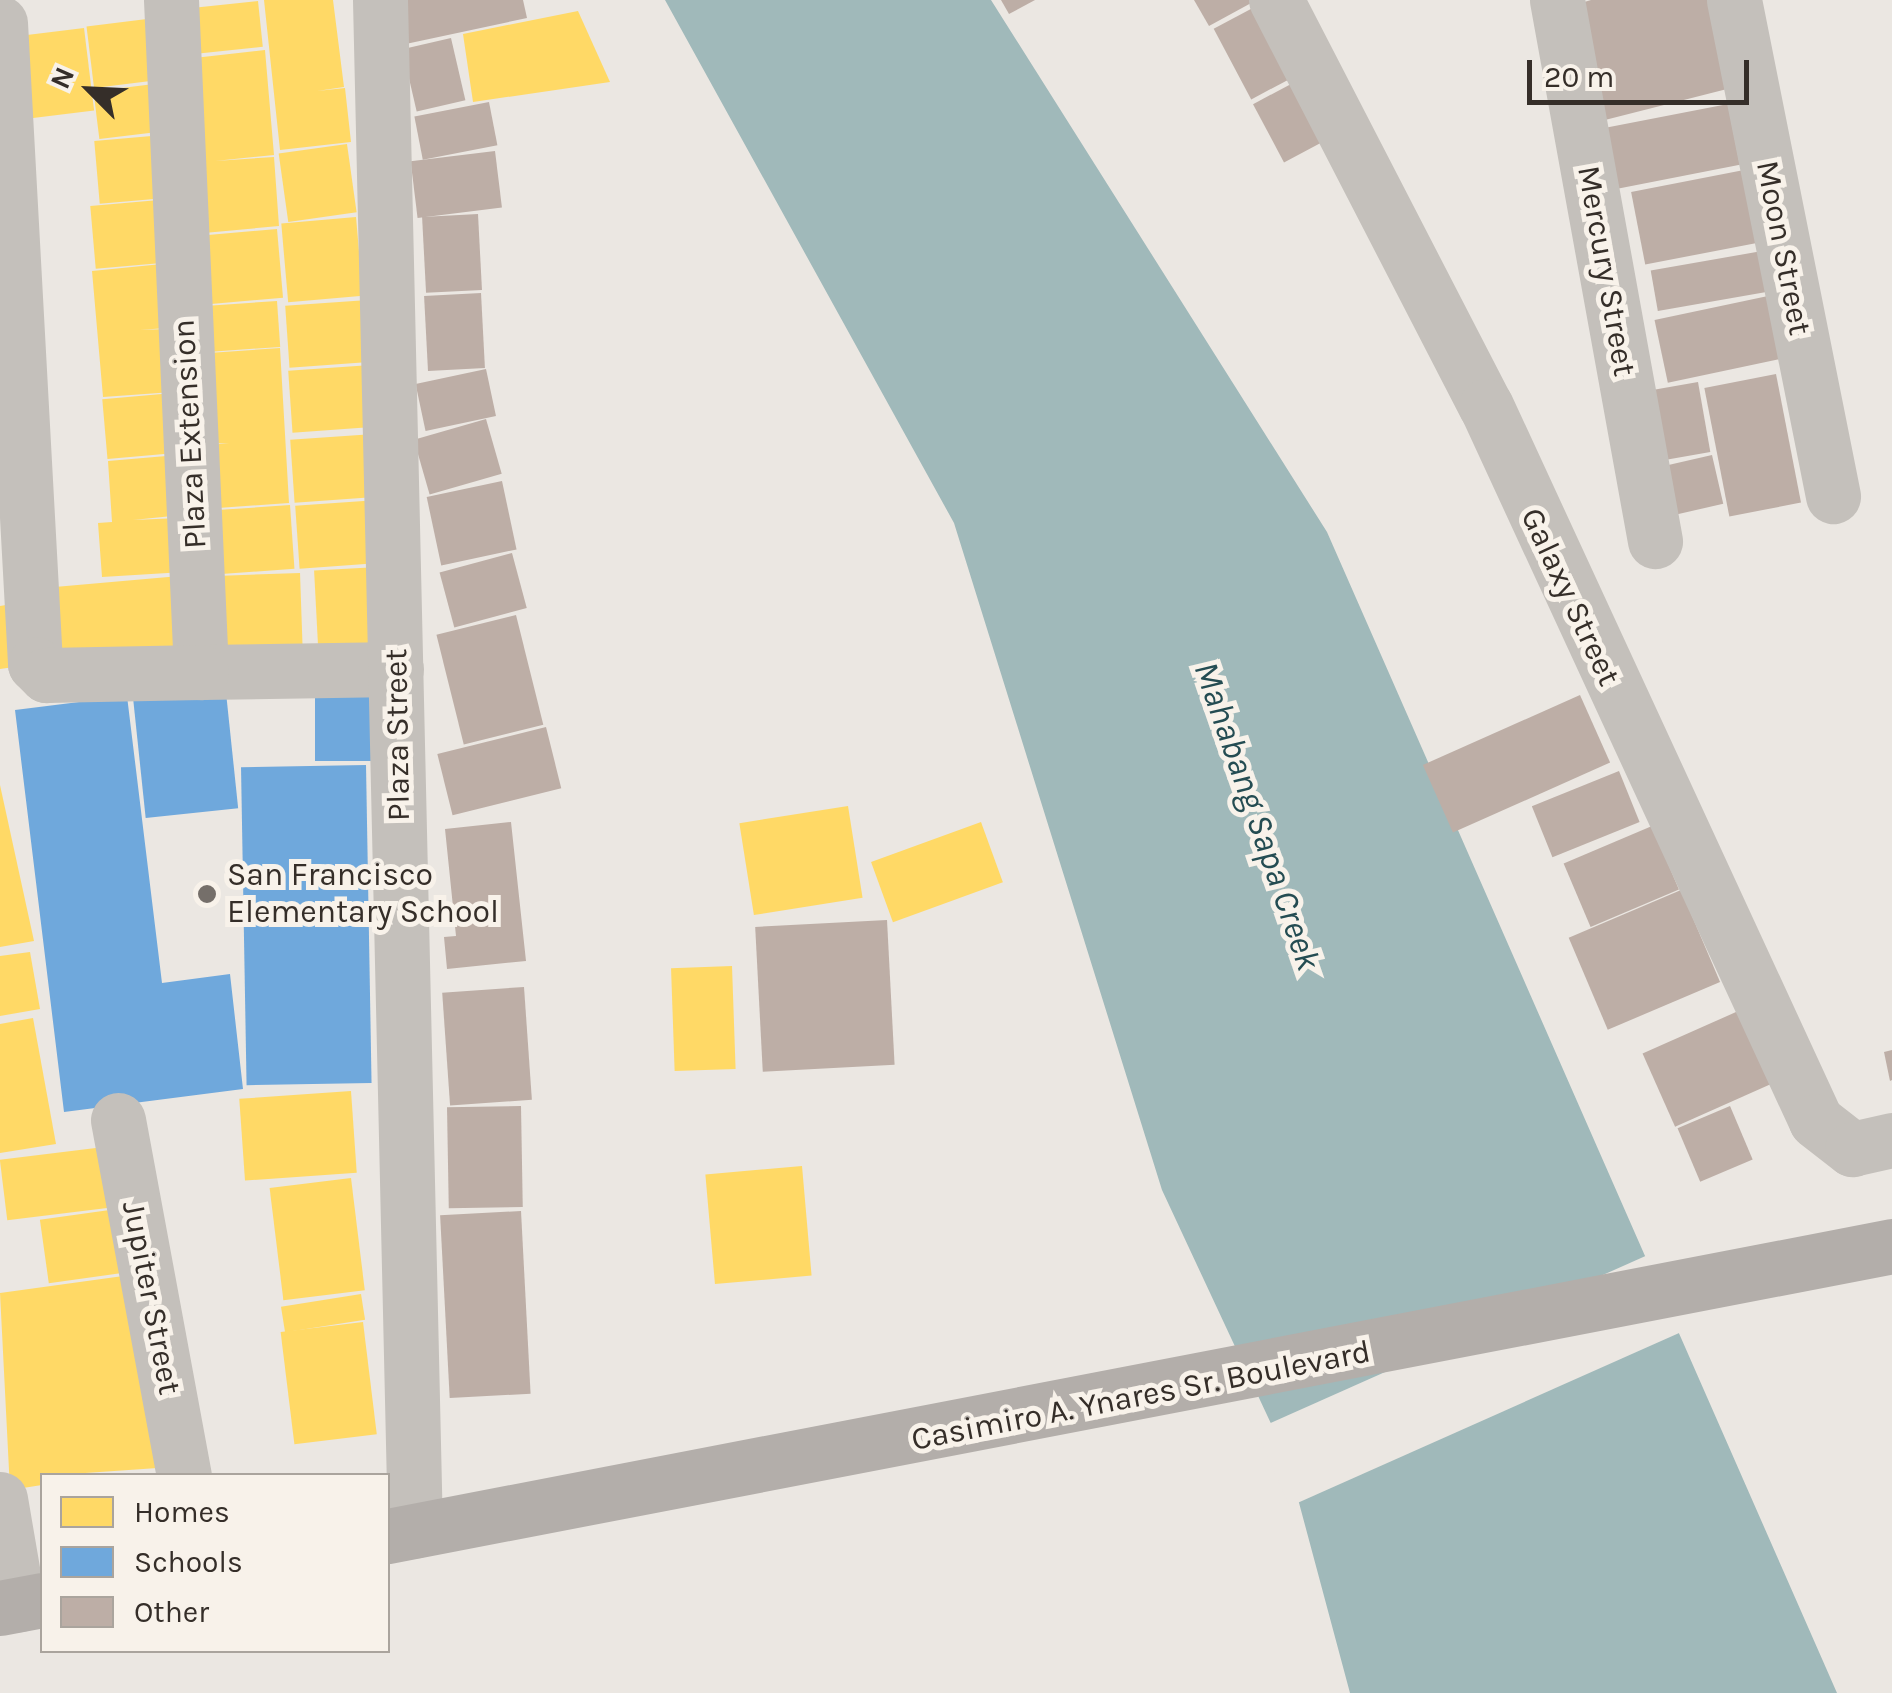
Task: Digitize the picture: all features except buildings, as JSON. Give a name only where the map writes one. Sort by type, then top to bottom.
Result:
[{"type":"main road","name":"Casimiro A. Ynares Sr. Boulevard","points":[[401,1534],[1060,1412],[1892,1246]]},
{"type":"street","name":"Plaza Extension","points":[[170,0],[200,672]]},
{"type":"street","name":"Plaza Street","points":[[380,0],[396,669],[401,1534]]},
{"type":"street","name":"Galaxy Street","points":[[1276,0],[1486,406],[1816,1121],[1852,1148],[1892,1140]]},
{"type":"street","name":"Mercury Street","points":[[1557,0],[1656,541]]},
{"type":"street","name":"Moon Street","points":[[1734,0],[1832,496]]},
{"type":"street","points":[[0,23],[35,664],[46,675],[396,669]]},
{"type":"street","name":"Jupiter Street","points":[[118,1120],[183,1473]]},
{"type":"street","points":[[0,1499],[20,1604]]},
{"type":"water","name":"Mahabang Sapa Creek","points":[[665,0],[991,0],[1327,532],[1837,1693],[1350,1693],[1287,1458],[1162,1190],[954,523]]},
{"type":"pier","points":[[1650,1254],[1684,1331],[1290,1506],[1255,1430]]},
{"type":"place","name":"San Francisco Elementary School","points":[[207,894]]}]
